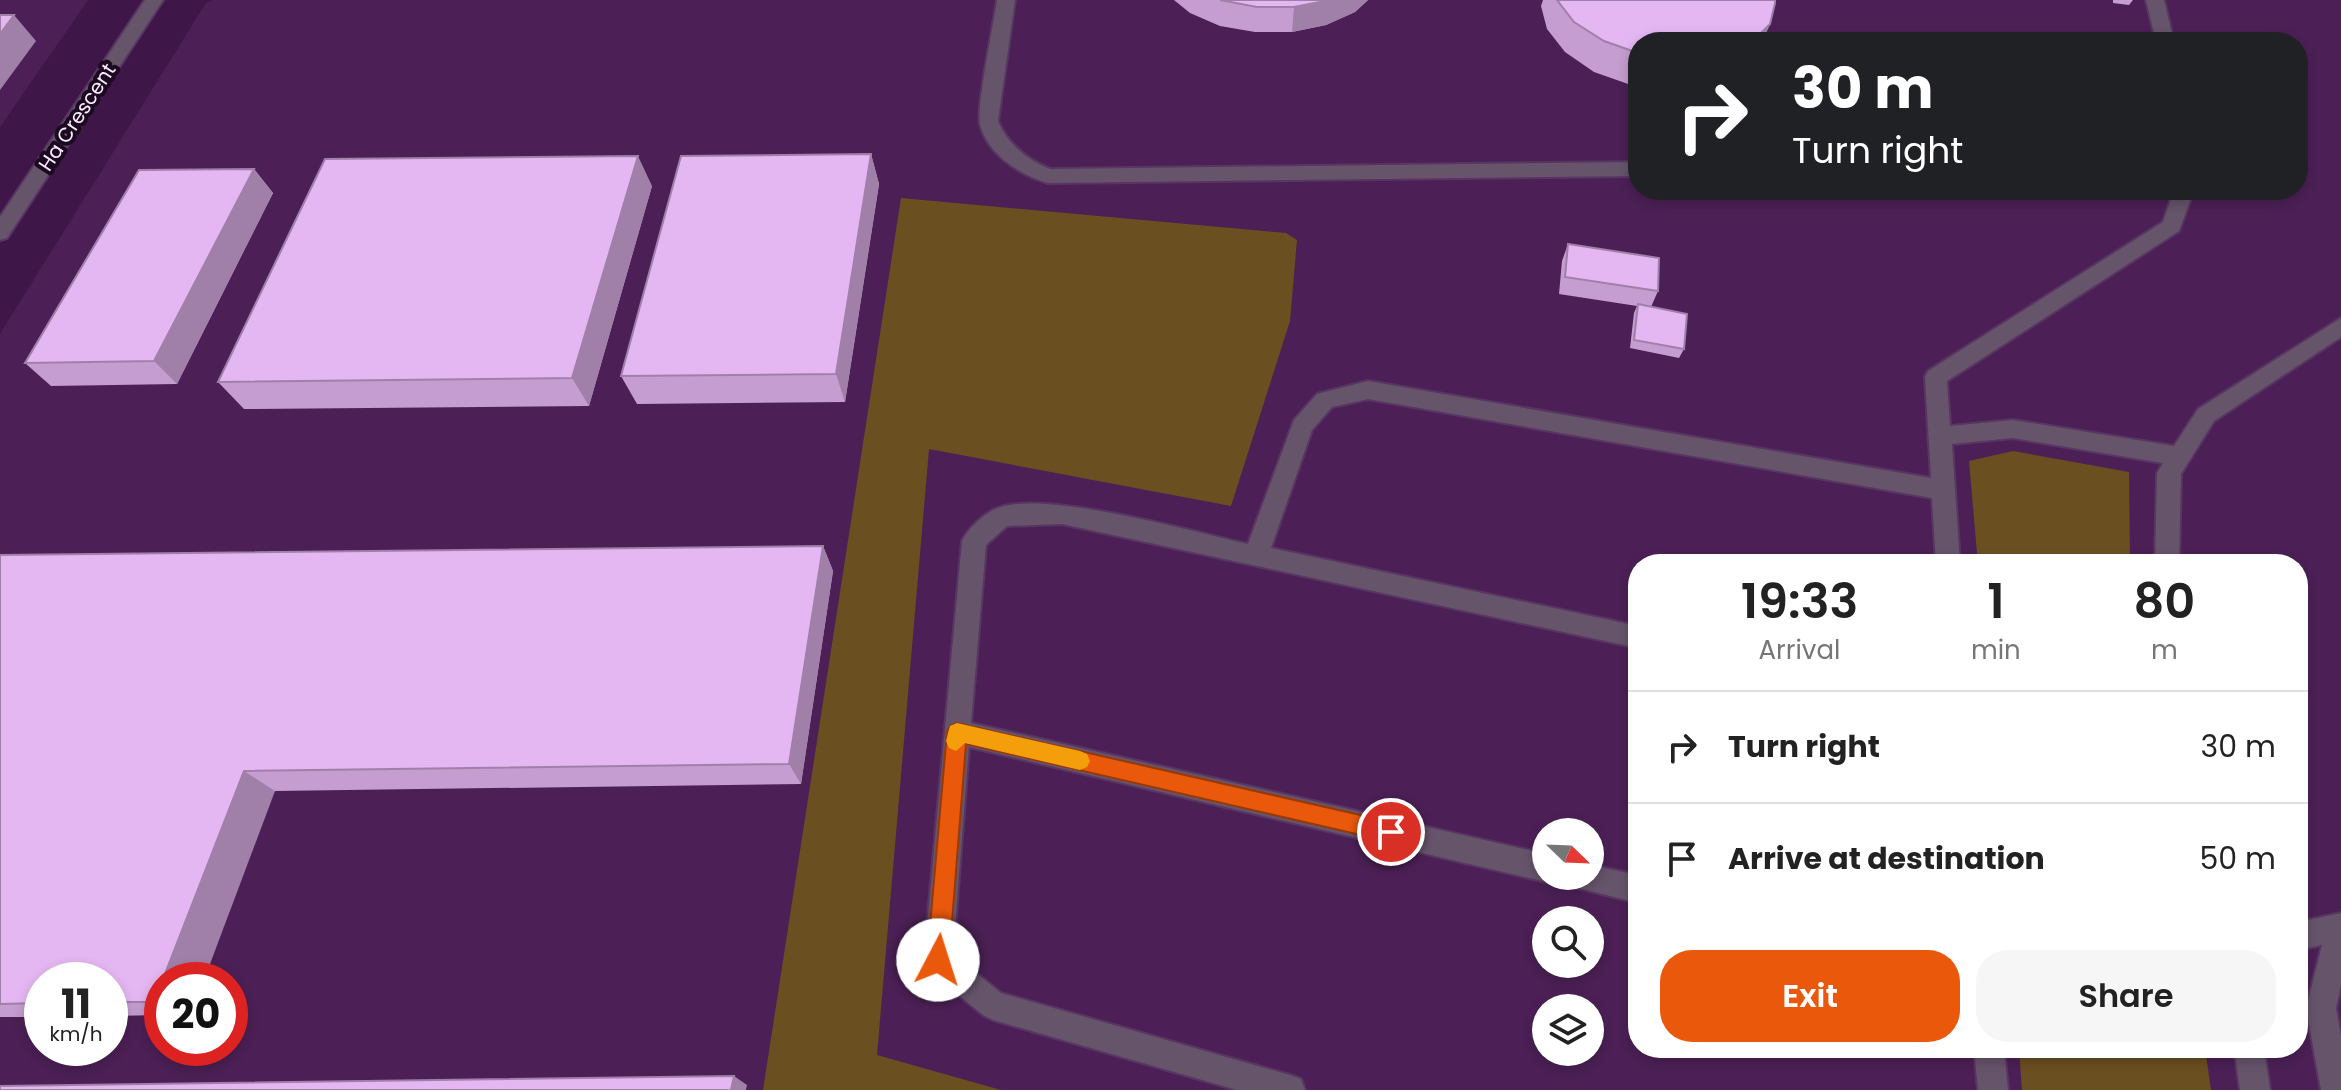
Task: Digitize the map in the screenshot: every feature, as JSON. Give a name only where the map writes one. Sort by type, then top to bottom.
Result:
[{"type":"street","name":"Ha Crescent","points":[[0,233],[154,0]]},
{"type":"street","points":[[1006,0],[988,121],[994,137],[1008,153],[1048,176],[1628,169]]},
{"type":"street","points":[[2155,0],[2163,32]]},
{"type":"street","points":[[1947,554],[1936,377],[2172,226],[2181,200]]},
{"type":"street","points":[[2167,554],[2169,473],[2206,415],[2341,326]]},
{"type":"street","points":[[1256,556],[1302,426],[1325,400],[1368,390],[1944,490]]},
{"type":"street","points":[[1940,436],[2013,429],[2180,456]]},
{"type":"street","points":[[1290,1090],[993,1005],[938,960],[974,541],[1002,516],[1062,514],[1628,635]]},
{"type":"street","points":[[957,732],[1532,865]]},
{"type":"street","points":[[1604,881],[1628,887]]},
{"type":"street","points":[[2308,934],[2341,927],[2321,1008],[2336,1090]]},
{"type":"street","points":[[1990,1058],[1993,1090]]},
{"type":"street","points":[[2250,1058],[2255,1090]]},
{"type":"shaded area","points":[[0,0],[88,0],[0,127]]},
{"type":"shaded area","points":[[213,0],[2341,0],[2341,1090],[0,1090],[0,334],[206,3]]},
{"type":"shaded area","points":[[901,198],[1286,233],[1297,240],[1290,321],[1231,506],[929,449],[877,1055],[1001,1090],[763,1090]]},
{"type":"shaded area","points":[[2013,451],[2129,472],[2130,554],[1977,554],[1969,461]]},
{"type":"shaded area","points":[[2020,1058],[2206,1058],[2211,1090],[2022,1090]]},
{"type":"building","points":[[1220,0],[1330,0],[1294,7],[1257,7]]},
{"type":"building","points":[[1557,0],[1775,0],[1770,24],[1762,32],[1628,32],[1628,49],[1604,41],[1574,22]]},
{"type":"building","points":[[0,15],[14,15],[0,34]]},
{"type":"building","points":[[871,154],[836,374],[621,376],[681,156]]},
{"type":"building","points":[[638,156],[572,378],[218,382],[325,159]]},
{"type":"building","points":[[254,169],[154,361],[25,363],[139,170]]},
{"type":"building","points":[[1568,244],[1659,258],[1658,291],[1565,277]]},
{"type":"building","points":[[1638,304],[1687,314],[1684,349],[1634,340]]},
{"type":"building","points":[[823,546],[789,764],[244,771],[170,962],[144,962],[144,1002],[128,1002],[128,962],[24,962],[24,1003],[0,1004],[0,555]]},
{"type":"building","points":[[734,1076],[731,1090],[0,1090],[0,1086]]},
{"type":"slow traffic","points":[[956,741],[957,732],[1080,761]]},
{"type":"route","points":[[938,960],[957,732],[1391,832]]}]
